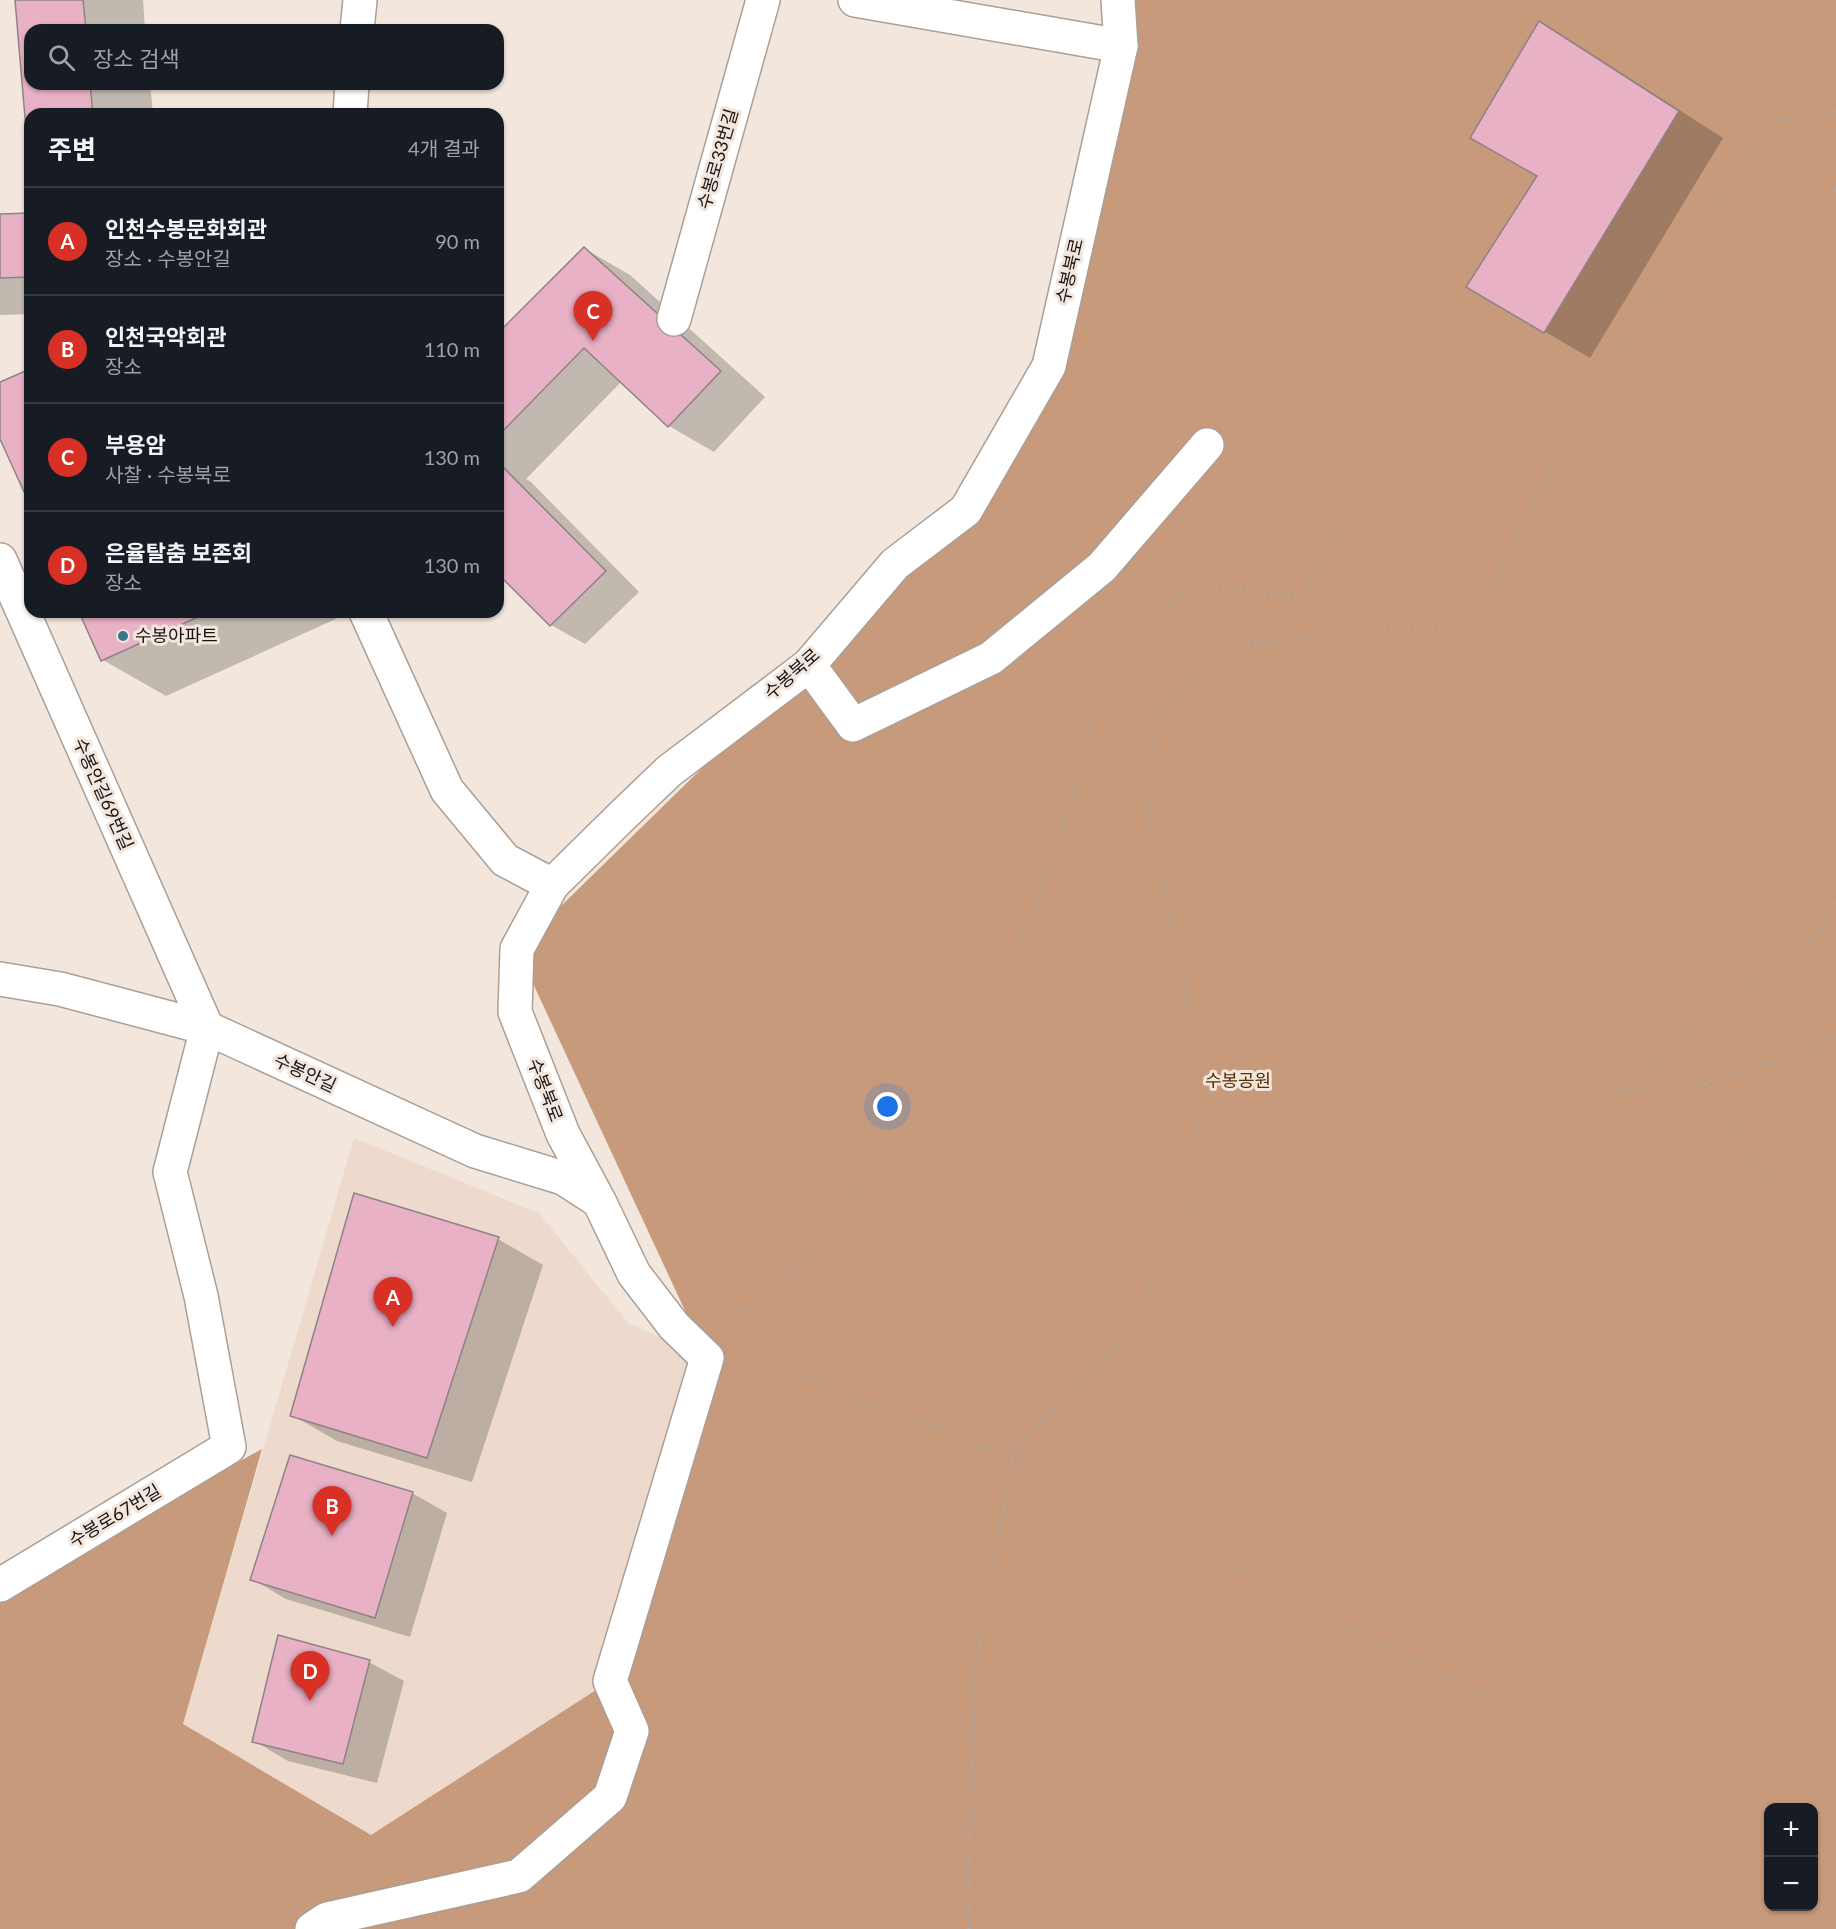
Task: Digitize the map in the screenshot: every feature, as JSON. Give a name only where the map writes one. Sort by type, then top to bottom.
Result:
[{"type":"street","points":[[358,24],[360,0]]},
{"type":"street","name":"수봉로33번길","points":[[674,319],[763,0]]},
{"type":"street","points":[[855,0],[1121,46]]},
{"type":"street","name":"수봉북로","points":[[312,1929],[327,1919],[519,1875],[610,1797],[632,1731],[610,1681],[707,1358],[674,1326],[634,1274],[599,1201],[563,1134],[515,1012],[517,949],[552,885],[669,771],[809,665],[895,564],[966,510],[1049,366],[1121,46],[1118,0]]},
{"type":"street","points":[[350,108],[352,90]]},
{"type":"street","points":[[809,665],[853,725],[991,658],[1102,567],[1207,445]]},
{"type":"street","name":"수봉안길69번길","points":[[0,560],[14,626],[207,1028]]},
{"type":"street","points":[[369,618],[447,790],[504,860],[552,885]]},
{"type":"street","name":"수봉안길","points":[[0,979],[60,989],[207,1028],[476,1151],[563,1178],[599,1201]]},
{"type":"street","name":"수봉로67번길","points":[[0,1585],[230,1447],[201,1296],[170,1172],[207,1028]]},
{"type":"path","points":[[969,1929],[975,1669],[1013,1452],[1113,1352],[1201,1192],[1191,1017],[1144,794],[1162,709],[1230,648],[1333,631],[1474,624],[1593,387],[1772,122],[1836,111]]},
{"type":"path","points":[[1836,189],[1832,190],[1836,201]]},
{"type":"path","points":[[959,1047],[1035,911],[1070,807],[1090,724],[1140,639],[1189,583],[1300,598],[1347,505]]},
{"type":"path","points":[[1836,903],[1812,941],[1700,1021],[1619,1094],[1705,1083],[1816,1049],[1836,1036]]},
{"type":"path","points":[[1705,1083],[1777,1193]]},
{"type":"path","points":[[674,1326],[762,1304],[860,1185]]},
{"type":"path","points":[[739,1352],[1012,1458],[1512,1710]]},
{"type":"shaded area","points":[[354,1138],[539,1213],[628,1323],[707,1358],[610,1681],[371,1836],[183,1724]]},
{"type":"green space","name":"수봉공원","points":[[1123,0],[1836,0],[1836,1929],[0,1929],[0,1594],[262,1449],[183,1724],[371,1835],[610,1681],[707,1358],[517,949],[966,510],[1049,366]]},
{"type":"building","points":[[15,0],[83,0],[85,24],[24,24],[24,90],[91,90],[92,108],[24,108]]},
{"type":"building","points":[[1539,21],[1679,111],[1544,333],[1466,287],[1537,176],[1470,138]]},
{"type":"building","points":[[24,213],[24,277],[0,278],[0,214]]},
{"type":"building","points":[[584,247],[721,371],[668,427],[584,348],[504,430],[504,327]]},
{"type":"building","points":[[24,372],[24,492],[0,439],[0,382]]},
{"type":"building","points":[[504,468],[606,571],[550,626],[504,580]]},
{"type":"building","name":"수봉아파트","points":[[82,618],[196,618],[101,661]]},
{"type":"building","points":[[354,1193],[499,1237],[427,1458],[290,1416]]},
{"type":"building","points":[[290,1455],[413,1492],[375,1618],[250,1580]]},
{"type":"building","points":[[278,1635],[370,1660],[343,1764],[252,1742]]},
{"type":"place","name":"부용암","points":[[593,341]]},
{"type":"place","name":"수봉아파트","points":[[123,636]]},
{"type":"place","name":"인천수봉문화회관","points":[[393,1327]]},
{"type":"place","name":"인천국악회관","points":[[332,1536]]},
{"type":"place","name":"은율탈춤 보존회","points":[[310,1701]]}]
